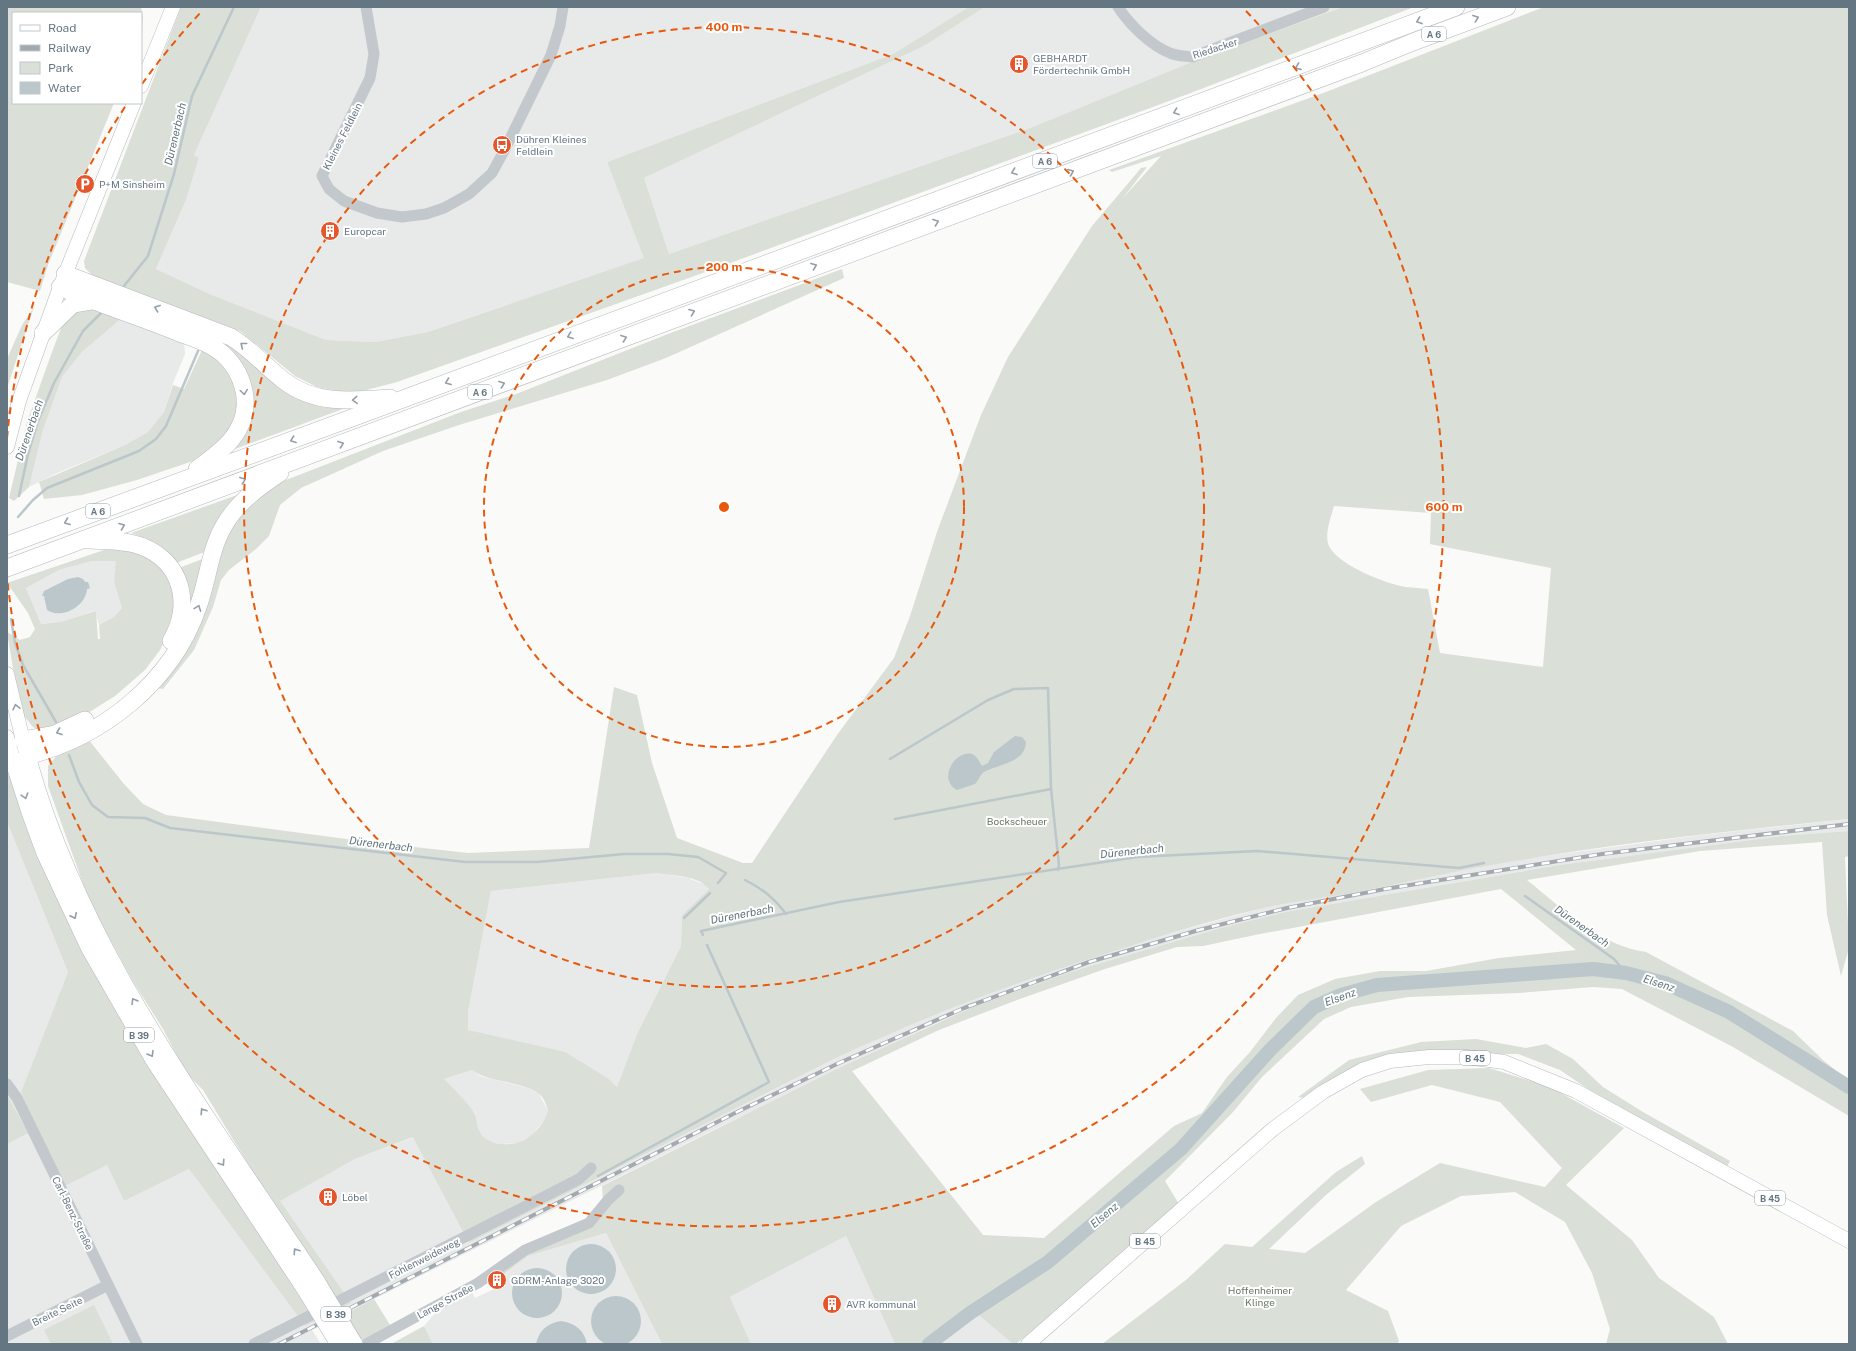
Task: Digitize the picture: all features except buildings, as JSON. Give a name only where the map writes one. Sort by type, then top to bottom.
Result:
[{"type":"highway","name":"A 6","points":[[10,544],[1456,7]]},
{"type":"highway","name":"A 6","points":[[10,568],[1362,63],[1413,42],[1507,7]]},
{"type":"highway","points":[[63,281],[207,335],[231,337],[241,343],[293,387],[322,398],[353,401],[408,397]]},
{"type":"highway","points":[[63,281],[91,301],[191,329]]},
{"type":"highway","points":[[43,333],[73,304],[91,301]]},
{"type":"highway","points":[[182,480],[223,450],[236,434],[244,417],[245,401],[239,375],[207,335]]},
{"type":"highway","points":[[13,748],[49,750],[109,720],[129,705],[160,674],[171,659],[190,627],[198,608],[214,552],[225,524],[247,497],[264,483],[304,457]]},
{"type":"highway","points":[[13,748],[55,734],[102,711],[122,698],[152,667],[172,640],[180,620],[182,594],[171,568],[158,556],[140,546],[85,539]]},
{"type":"highway","name":"B 39","points":[[13,748],[38,794],[58,850],[77,894],[116,971],[172,1064],[312,1286],[339,1344]]},
{"type":"highway","name":"B 39","points":[[13,748],[30,812],[45,853],[89,947],[154,1060],[354,1344]]},
{"type":"highway","points":[[38,794],[42,764],[49,750]]},
{"type":"main road","points":[[142,84],[173,7]]},
{"type":"main road","points":[[7,447],[19,401],[43,333],[134,104]]},
{"type":"main road","name":"B 39","points":[[7,674],[13,748]]},
{"type":"main road","name":"B 45","points":[[1028,1344],[1273,1129],[1323,1092],[1362,1070],[1390,1062],[1429,1056],[1466,1057],[1504,1062],[1576,1091],[1849,1241]]},
{"type":"street","name":"Kleines Feldlein","points":[[366,7],[374,54],[370,78],[322,176],[329,189],[344,200],[377,213],[402,217],[426,214],[444,208],[469,194],[492,173],[551,54],[560,26],[564,7]]},
{"type":"street","name":"Riedacker","points":[[1118,7],[1135,27],[1160,48],[1172,54],[1192,57],[1324,7]]},
{"type":"street","name":"Carl-Benz-Straße","points":[[7,1084],[17,1098],[137,1344]]},
{"type":"street","name":"Fohlenweideweg","points":[[254,1344],[579,1179],[591,1168]]},
{"type":"street","name":"Lange Straße","points":[[366,1344],[478,1283],[525,1250],[589,1223],[608,1200],[619,1190]]},
{"type":"street","name":"Breite Seite","points":[[7,1336],[108,1286]]},
{"type":"shaded area","points":[[261,7],[969,7],[893,54],[607,162],[645,258],[428,332],[375,342],[326,340],[212,295],[156,269],[186,200],[199,158],[194,155]]},
{"type":"shaded area","points":[[985,7],[1343,7],[1199,59],[1030,128],[669,254],[644,178],[924,46]]},
{"type":"shaded area","points":[[123,317],[184,342],[185,354],[173,383],[164,412],[148,432],[125,445],[57,473],[29,487],[43,430],[62,377],[82,352]]},
{"type":"shaded area","points":[[92,561],[117,561],[114,582],[122,608],[114,617],[99,625],[95,611],[60,622],[41,624],[26,588],[59,570]]},
{"type":"shaded area","points":[[1849,819],[1849,831],[1781,836],[1559,865],[1285,912],[1224,927],[1070,972],[973,1007],[711,1131],[312,1330],[321,1344],[7,1344],[7,822],[68,972],[21,1092],[65,1186],[107,1165],[124,1201],[189,1169],[305,1326],[350,1303],[279,1201],[355,1159],[414,1137],[469,1243],[838,1057],[883,1036],[996,990],[1090,958],[1179,931],[1267,907],[1322,896],[1363,891],[1457,871],[1523,859],[1701,835]]},
{"type":"shaded area","points":[[657,873],[688,878],[706,885],[709,889],[682,915],[681,946],[637,1034],[617,1087],[609,1079],[468,1030],[468,1012],[491,891]]},
{"type":"shaded area","points":[[472,1070],[480,1076],[528,1088],[539,1094],[548,1110],[547,1117],[532,1135],[518,1143],[502,1144],[488,1141],[480,1133],[475,1113],[444,1079]]},
{"type":"shaded area","points":[[606,1233],[662,1344],[433,1344],[424,1326],[437,1311],[472,1292],[475,1298],[494,1289],[491,1280],[502,1273],[504,1275],[528,1256]]},
{"type":"shaded area","points":[[846,1236],[895,1344],[751,1344],[730,1297]]},
{"type":"shaded area","points":[[979,1314],[1013,1344],[941,1344]]},
{"type":"green space","points":[[7,7],[141,7],[142,12],[12,12],[12,104],[114,104],[48,265],[40,291],[7,282]]},
{"type":"green space","points":[[181,7],[261,7],[194,155],[199,158],[186,200],[156,269],[212,295],[326,340],[375,342],[428,332],[644,258],[607,162],[893,54],[969,7],[985,7],[924,46],[644,178],[669,254],[1030,128],[1199,59],[1343,7],[1414,7],[1188,94],[714,269],[397,382],[359,392],[339,391],[317,387],[295,376],[240,331],[92,275],[85,268],[84,261]]},
{"type":"green space","name":"Bockscheuer","points":[[1544,7],[1849,7],[1849,819],[1644,842],[1502,863],[1355,892],[1268,907],[1219,919],[1169,934],[1061,968],[986,995],[875,1040],[838,1057],[469,1243],[413,1137],[355,1159],[280,1201],[351,1303],[337,1310],[203,1090],[186,1073],[163,1029],[134,983],[90,903],[48,786],[48,766],[59,753],[88,739],[124,784],[143,804],[166,815],[369,842],[468,853],[589,848],[614,687],[637,695],[652,763],[677,838],[743,863],[752,863],[837,735],[894,658],[910,616],[938,529],[981,415],[1008,357],[1092,226],[1141,168],[1147,167],[1123,198],[1161,156],[1112,172],[1109,170],[1326,92]],"holes":[[[1334,506],[1431,513],[1430,544],[1551,568],[1543,667],[1440,653],[1428,589],[1406,587],[1376,578],[1344,561],[1330,548],[1327,533]],[[657,873],[692,879],[704,884],[709,889],[682,915],[681,946],[637,1034],[617,1087],[609,1079],[565,1052],[468,1030],[468,1012],[491,891]],[[472,1070],[488,1078],[524,1086],[542,1097],[548,1110],[547,1115],[539,1127],[524,1140],[513,1144],[494,1143],[483,1137],[479,1130],[473,1111],[444,1079]]]},
{"type":"green space","points":[[842,269],[844,278],[666,358],[607,380],[459,425],[383,451],[301,488],[280,505],[269,536],[256,549],[229,570],[221,580],[213,607],[194,650],[163,689],[156,688],[218,560],[234,520],[256,497],[286,480],[461,412],[516,394],[668,334]]},
{"type":"green space","points":[[34,307],[7,388],[7,359],[22,325]]},
{"type":"green space","points":[[81,307],[123,317],[82,352],[62,377],[43,430],[29,487],[14,501],[9,498],[27,422],[63,323]]},
{"type":"green space","points":[[213,336],[225,341],[282,384],[351,406],[227,452],[248,419]]},
{"type":"green space","points":[[202,350],[213,353],[234,379],[238,405],[230,428],[220,445],[193,461],[137,480],[82,495],[44,499],[39,482],[125,445],[148,432],[164,412],[173,385],[184,389]]},
{"type":"green space","points":[[240,494],[207,551],[176,563],[148,539],[131,533]]},
{"type":"green space","points":[[107,549],[143,552],[168,574],[176,606],[171,629],[160,650],[145,670],[115,696],[88,713],[43,732],[33,727],[24,716],[13,668],[7,632],[20,640],[30,637],[35,629],[28,613],[7,583]],"holes":[[[92,561],[116,561],[114,582],[122,608],[114,617],[99,625],[100,639],[98,639],[96,611],[60,622],[41,624],[26,588],[59,570]]]},
{"type":"green space","points":[[205,558],[186,626],[179,568]]},
{"type":"green space","points":[[7,772],[237,1198],[315,1321],[305,1326],[189,1169],[124,1201],[107,1165],[65,1186],[36,1128],[21,1092],[68,972],[7,822]]},
{"type":"green space","points":[[1849,831],[1849,856],[1845,857],[1849,948],[1841,976],[1827,915],[1822,842],[1700,851],[1527,880],[1568,914],[1597,934],[1629,948],[1646,952],[1793,1031],[1824,1061],[1849,1081],[1849,1116],[1733,1047],[1622,989],[1593,987],[1519,993],[1408,997],[1351,1007],[1324,1019],[1262,1077],[1233,1112],[1165,1181],[1179,1204],[1016,1344],[1013,1344],[979,1315],[941,1344],[895,1344],[846,1236],[730,1297],[751,1344],[662,1344],[606,1233],[528,1256],[503,1275],[502,1273],[526,1253],[592,1226],[603,1201],[602,1186],[837,1069],[973,1007],[1070,972],[1224,927],[1285,912],[1559,865],[1781,836]],"holes":[[[1501,889],[1576,950],[1499,958],[1426,971],[1380,971],[1335,979],[1298,995],[1276,1018],[1250,1052],[1227,1077],[1202,1113],[1174,1126],[1044,1238],[983,1235],[852,1071],[939,1030],[1017,1000],[1105,969],[1177,947],[1203,946]]]},
{"type":"green space","points":[[1476,1039],[1526,1048],[1546,1044],[1573,1059],[1603,1087],[1643,1112],[1730,1161],[1727,1167],[1648,1124],[1588,1089],[1560,1070],[1518,1054],[1489,1054],[1454,1050],[1412,1053],[1304,1098],[1298,1097],[1349,1060],[1421,1042]]},
{"type":"green space","name":"Hoffenheimer Klinge","points":[[1489,1068],[1550,1087],[1624,1128],[1566,1185],[1632,1240],[1659,1278],[1714,1317],[1728,1344],[1606,1344],[1610,1329],[1592,1273],[1565,1222],[1515,1192],[1461,1196],[1401,1226],[1346,1290],[1388,1311],[1399,1341],[1397,1344],[1102,1344],[1186,1280],[1225,1244],[1252,1247],[1336,1172],[1362,1156],[1365,1164],[1327,1194],[1269,1249],[1305,1253],[1376,1202],[1440,1163],[1545,1187],[1562,1168],[1500,1102],[1432,1085],[1371,1102],[1360,1089],[1428,1070]]},
{"type":"green space","points":[[7,1095],[28,1133],[7,1144]]},
{"type":"green space","points":[[374,1299],[390,1325],[359,1342],[343,1315]]},
{"type":"green space","points":[[94,1305],[113,1344],[51,1344],[44,1330]]},
{"type":"green space","points":[[424,1326],[433,1344],[391,1344]]},
{"type":"water","points":[[78,577],[83,579],[85,582],[88,582],[90,588],[87,589],[86,595],[78,606],[72,610],[59,613],[53,613],[47,610],[44,596],[42,596],[44,591],[68,579]]},
{"type":"water","points":[[1015,736],[1022,737],[1026,742],[1025,749],[1016,759],[983,773],[975,784],[957,790],[951,785],[948,773],[951,766],[960,756],[972,754],[977,757],[982,766],[988,763],[994,752]]},
{"type":"water","points":[[596,1244],[601,1245],[609,1251],[615,1259],[615,1279],[609,1287],[601,1293],[586,1294],[581,1293],[573,1287],[567,1279],[566,1264],[567,1259],[573,1251],[581,1245]]},
{"type":"water","points":[[542,1268],[547,1269],[555,1275],[561,1283],[561,1303],[555,1311],[547,1317],[532,1318],[527,1317],[519,1311],[513,1303],[512,1288],[513,1283],[519,1275],[527,1269]]},
{"type":"water","points":[[611,1296],[621,1296],[634,1303],[641,1316],[641,1326],[634,1339],[621,1346],[611,1346],[602,1342],[595,1335],[591,1326],[591,1316],[595,1307],[602,1300]]},
{"type":"water","points":[[561,1321],[575,1325],[584,1335],[587,1344],[536,1344],[539,1335],[548,1325]]},
{"type":"waterway","name":"Dürenerbach","points":[[124,286],[148,256],[174,174],[192,96],[234,7]]},
{"type":"waterway","name":"Dürenerbach","points":[[19,496],[28,454],[38,421],[54,383],[83,331],[101,313]]},
{"type":"waterway","points":[[18,517],[33,500],[47,488],[139,451],[156,439],[166,426],[198,351]]},
{"type":"waterway","name":"Dürenerbach","points":[[11,619],[15,643],[23,665],[56,722]]},
{"type":"waterway","points":[[890,759],[988,700],[1014,689],[1048,688],[1051,789],[1059,865],[1058,870]]},
{"type":"waterway","name":"Dürenerbach","points":[[69,755],[79,782],[92,805],[108,817],[145,818],[170,828],[465,862],[537,862],[624,854],[668,854],[698,857],[726,873],[718,883]]},
{"type":"waterway","points":[[895,819],[1051,789]]},
{"type":"waterway","name":"Dürenerbach","points":[[703,935],[701,931],[839,902],[1137,857],[1257,851],[1459,868],[1484,863]]},
{"type":"waterway","name":"Dürenerbach","points":[[745,880],[768,894],[786,914]]},
{"type":"waterway","points":[[684,918],[710,893]]},
{"type":"waterway","name":"Dürenerbach","points":[[1525,896],[1614,959],[1626,973]]},
{"type":"waterway","points":[[598,1176],[769,1082],[707,945]]},
{"type":"waterway","name":"Elsenz","points":[[929,1344],[970,1313],[1048,1262],[1181,1149],[1270,1050],[1314,1007],[1341,995],[1377,985],[1593,969],[1626,973],[1665,983],[1729,1012],[1849,1087]]},
{"type":"railway","points":[[279,1344],[737,1112],[839,1063],[964,1008],[1089,962],[1199,930],[1287,908],[1385,889],[1602,854],[1849,824]]},
{"type":"place","name":"GEBHARDT Fördertechnik GmbH","points":[[1019,64]]},
{"type":"place","name":"Dühren Kleines Feldlein","points":[[502,145]]},
{"type":"place","name":"P+M Sinsheim","points":[[85,184]]},
{"type":"place","name":"Europcar","points":[[330,231]]},
{"type":"place","name":"Löbel","points":[[328,1197]]},
{"type":"place","name":"GDRM-Anlage 3020","points":[[497,1280]]},
{"type":"place","name":"AVR kommunal","points":[[832,1304]]}]
